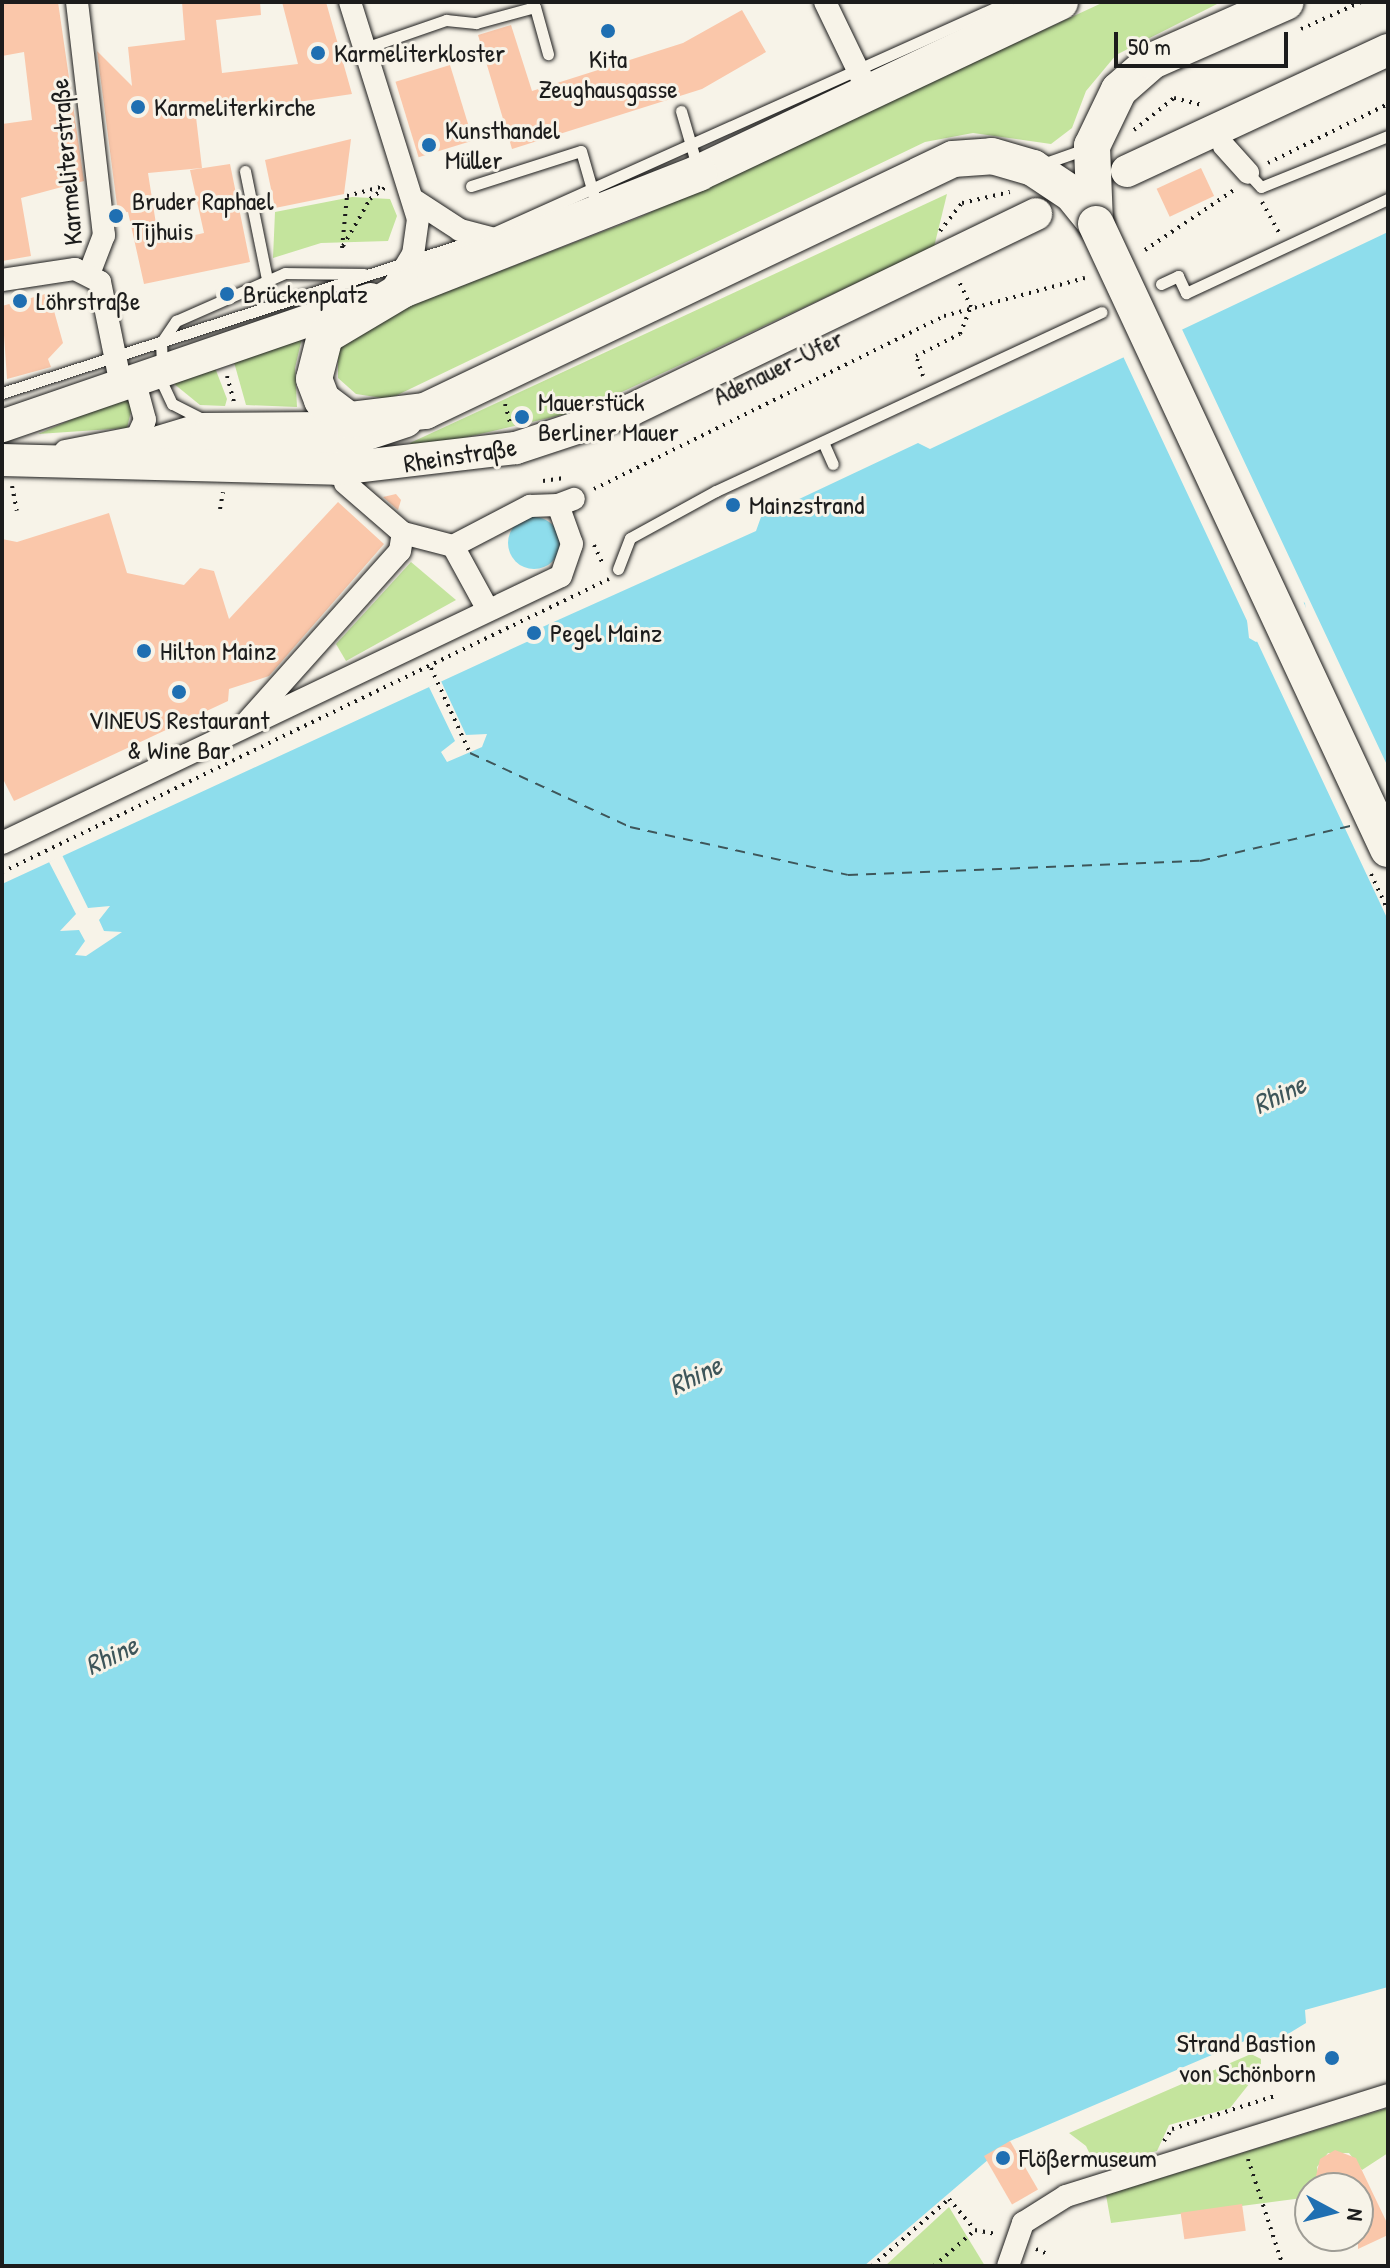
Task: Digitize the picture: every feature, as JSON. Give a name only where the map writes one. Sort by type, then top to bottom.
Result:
[{"type":"main road","points":[[2,426],[116,370],[160,354],[525,245],[596,202],[865,82],[1060,2]]},
{"type":"main road","points":[[1287,18],[1143,68],[1107,107],[1092,146],[1096,224],[1388,849]]},
{"type":"main road","points":[[1127,171],[1388,50]]},
{"type":"main road","name":"Rheinstraße","points":[[349,420],[425,411],[921,171],[977,155],[1031,190],[1072,194],[1096,224]]},
{"type":"main road","name":"Rheinstraße","points":[[14,467],[111,457],[337,469],[516,448],[631,410],[947,251],[1031,190]]},
{"type":"main road","points":[[349,420],[322,400],[315,356],[334,328],[401,281]]},
{"type":"main road","points":[[111,457],[206,437],[355,438],[425,411]]},
{"type":"street","name":"Karmeliterstraße","points":[[77,2],[104,235],[90,272],[102,289],[116,370]]},
{"type":"street","points":[[350,2],[414,200],[401,281]]},
{"type":"street","points":[[825,2],[865,82]]},
{"type":"street","points":[[1224,146],[1248,173]]},
{"type":"street","points":[[414,200],[482,238],[525,245]]},
{"type":"street","points":[[2,280],[90,272]]},
{"type":"street","points":[[116,370],[146,405],[137,437]]},
{"type":"street","name":"Rheinstraße","points":[[14,467],[137,437]]},
{"type":"street","points":[[2,843],[488,610],[569,565],[572,544],[566,502],[530,506],[453,546],[401,542],[345,483]]},
{"type":"street","points":[[240,729],[401,542]]},
{"type":"street","points":[[453,546],[488,610]]},
{"type":"street","points":[[1008,2266],[1013,2237],[1066,2196],[1244,2145],[1388,2095]]},
{"type":"lane","points":[[865,82],[1008,2]]},
{"type":"lane","points":[[365,48],[446,20],[476,23],[535,7],[548,54]]},
{"type":"lane","points":[[681,111],[695,160]]},
{"type":"lane","points":[[1248,173],[1261,187],[1388,136]]},
{"type":"lane","points":[[1031,190],[1092,146]]},
{"type":"lane","points":[[200,418],[172,404],[160,354],[189,310],[267,279],[307,268],[401,281],[482,238],[596,202],[581,151],[471,186]]},
{"type":"lane","points":[[245,171],[267,279]]},
{"type":"lane","points":[[1161,284],[1178,276],[1186,293],[1388,199]]},
{"type":"lane","points":[[160,354],[364,274]]},
{"type":"lane","points":[[618,569],[630,538],[929,389],[1102,312]]},
{"type":"lane","points":[[2,393],[116,370]]},
{"type":"lane","name":"Rheinstraße","points":[[137,437],[200,418],[349,420]]},
{"type":"lane","points":[[823,442],[833,464]]},
{"type":"path","points":[[1287,18],[1361,2]]},
{"type":"path","points":[[1130,136],[1161,104],[1195,98]]},
{"type":"path","points":[[1145,250],[1226,199],[1248,173],[1388,104]]},
{"type":"path","points":[[388,186],[370,199],[355,236],[342,248],[347,196],[388,186]]},
{"type":"path","points":[[929,389],[916,356],[960,334],[971,307],[947,251],[962,203],[1031,190]]},
{"type":"path","points":[[1263,204],[1287,246]]},
{"type":"path","name":"Adenauer-Ufer","points":[[566,502],[971,307],[1085,278]]},
{"type":"path","points":[[224,368],[236,408]]},
{"type":"path","points":[[502,390],[511,429]]},
{"type":"path","points":[[14,467],[17,511]]},
{"type":"path","points":[[220,509],[221,502]]},
{"type":"path","points":[[2,872],[431,668],[609,579]]},
{"type":"path","points":[[431,668],[470,753]]},
{"type":"path","points":[[1169,2166],[1163,2145],[1172,2129],[1278,2095]]},
{"type":"path","points":[[1244,2145],[1283,2266]]},
{"type":"path","points":[[872,2266],[949,2199],[975,2230],[934,2266]]},
{"type":"green space","points":[[1104,2],[1221,2],[1116,55],[1086,91],[1072,128],[1051,144],[973,133],[925,142],[389,399],[356,394],[338,378],[338,342],[355,327],[638,218]]},
{"type":"green space","points":[[947,194],[934,247],[583,410],[412,450],[410,443]]},
{"type":"green space","points":[[352,197],[390,199],[397,216],[388,241],[321,243],[273,258],[275,212]]},
{"type":"green space","points":[[304,329],[295,368],[297,407],[246,405],[232,355]]},
{"type":"green space","points":[[212,360],[227,399],[225,406],[200,405],[173,383]]},
{"type":"green space","points":[[104,395],[125,396],[132,407],[127,428],[38,434],[82,415]]},
{"type":"green space","points":[[411,562],[456,600],[346,661],[336,644]]},
{"type":"green space","points":[[1251,2054],[1261,2059],[1261,2069],[1230,2108],[1169,2125],[1157,2151],[1096,2167],[1086,2146],[1069,2133]]},
{"type":"green space","points":[[1388,2108],[1388,2153],[1362,2170],[1349,2153],[1328,2153],[1317,2167],[1318,2172],[1294,2172],[1294,2199],[1111,2223],[1106,2195]]},
{"type":"green space","points":[[949,2207],[985,2266],[885,2266]]},
{"type":"water","name":"Rhine","points":[[1388,232],[1388,1987],[1305,2010],[1306,2023],[1278,2040],[1254,2037],[1010,2141],[864,2266],[2,2266],[2,884],[531,640],[538,629],[756,531],[761,517],[918,443],[930,449]],"holes":[[[1301,595],[1309,616],[1256,642],[1249,638],[1247,620]]]},
{"type":"water","points":[[534,517],[553,524],[560,543],[553,562],[534,569],[515,562],[508,543],[515,524]]},
{"type":"pier","points":[[1180,325],[1388,767],[1388,920],[1255,637],[1306,613],[1305,603],[1299,599],[1249,625],[1121,352]]},
{"type":"pier","points":[[441,681],[466,735],[487,734],[482,747],[447,762],[441,752],[455,741],[429,687]]},
{"type":"pier","points":[[62,855],[88,908],[110,906],[99,920],[104,931],[122,932],[86,956],[75,955],[85,941],[79,930],[60,931],[76,914],[49,862]]},
{"type":"building","points":[[2,2],[58,2],[84,181],[21,198],[31,256],[2,261],[2,124],[32,120],[24,52],[2,56]]},
{"type":"building","points":[[182,2],[260,2],[261,15],[216,20],[222,73],[298,64],[282,2],[326,2],[352,94],[196,117],[202,168],[148,173],[159,243],[204,233],[190,170],[230,164],[250,262],[144,284],[128,212],[118,213],[97,51],[132,86],[128,47],[185,40]]},
{"type":"building","points":[[742,10],[766,52],[702,89],[512,149],[478,35],[511,25],[532,91],[683,43]]},
{"type":"building","points":[[450,65],[473,141],[419,157],[395,82]]},
{"type":"building","points":[[351,139],[344,194],[275,208],[265,160]]},
{"type":"building","points":[[1201,168],[1214,196],[1170,217],[1157,189]]},
{"type":"building","points":[[49,293],[63,343],[48,359],[51,367],[7,379],[2,306]]},
{"type":"building","points":[[396,494],[401,500],[398,510],[383,497]]},
{"type":"building","name":"Hilton Mainz","points":[[338,502],[384,544],[269,676],[229,689],[228,701],[14,801],[2,777],[2,539],[17,542],[109,513],[127,573],[184,585],[200,568],[214,571],[229,619]]},
{"type":"building","points":[[1010,2141],[1038,2189],[1012,2204],[984,2156]]},
{"type":"building","points":[[1335,2150],[1356,2158],[1363,2172],[1317,2172],[1320,2159]]},
{"type":"building","points":[[1374,2196],[1388,2225],[1388,2235],[1374,2242]]},
{"type":"building","points":[[1242,2204],[1246,2231],[1184,2239],[1181,2213]]},
{"type":"ferry route","points":[[470,753],[630,827],[848,875],[1200,861],[1359,824]]},
{"type":"place","name":"Kita Zeughausgasse","points":[[608,31]]},
{"type":"place","name":"Karmeliterkloster","points":[[318,53]]},
{"type":"place","name":"Karmeliterkirche","points":[[138,107]]},
{"type":"place","name":"Kunsthandel Müller","points":[[429,145]]},
{"type":"place","name":"Bruder Raphael Tijhuis","points":[[116,216]]},
{"type":"place","name":"Brückenplatz","points":[[227,294]]},
{"type":"place","name":"Löhrstraße","points":[[20,301]]},
{"type":"place","name":"Mauerstück Berliner Mauer","points":[[522,417]]},
{"type":"place","name":"Mainzstrand","points":[[733,505]]},
{"type":"place","name":"Pegel Mainz","points":[[534,633]]},
{"type":"place","name":"Hilton Mainz","points":[[144,651]]},
{"type":"place","name":"VINEUS Restaurant & Wine Bar","points":[[179,692]]},
{"type":"place","name":"Strand Bastion von Schönborn","points":[[1332,2058]]},
{"type":"place","name":"Flößermuseum","points":[[1003,2158]]}]
